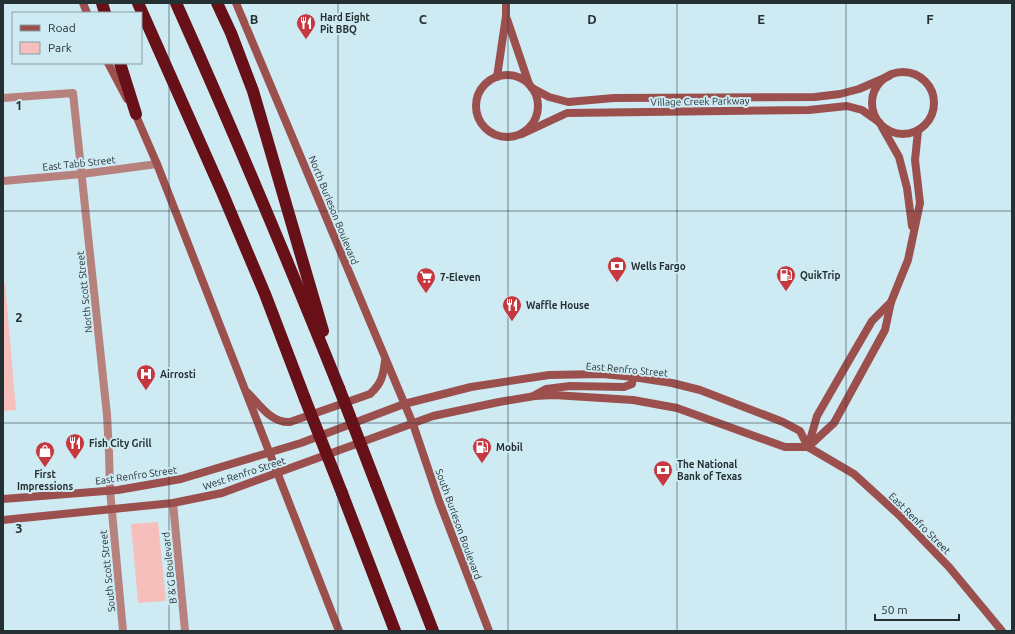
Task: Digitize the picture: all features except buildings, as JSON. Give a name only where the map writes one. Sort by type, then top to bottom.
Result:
[{"type":"highway","points":[[138,3],[222,192],[265,294],[395,631]]},
{"type":"highway","points":[[176,3],[253,180],[339,388],[433,631]]},
{"type":"highway","points":[[217,3],[231,34],[252,91],[280,179],[339,388]]},
{"type":"highway","points":[[120,64],[136,114]]},
{"type":"main road","name":"North Burleson Boulevard","points":[[236,3],[412,424]]},
{"type":"main road","points":[[497,77],[506,16],[506,3]]},
{"type":"main road","points":[[506,16],[531,86],[538,101],[538,111],[535,120],[530,128],[522,134]]},
{"type":"main road","points":[[109,64],[136,114],[157,164],[339,631]]},
{"type":"main road","name":"Village Creek Parkway","points":[[899,72],[910,73],[920,77],[928,84],[933,94],[935,104],[932,115],[926,124],[918,131],[908,134],[898,134],[889,131],[862,110],[848,106],[809,110],[567,113],[522,134],[512,137],[502,137],[492,134],[484,127],[479,119],[476,109],[477,99],[481,89],[488,82],[497,77],[506,75],[522,79],[531,86],[549,97],[568,102],[614,98],[815,97],[840,94],[859,89],[899,72]]},
{"type":"main road","name":"Village Creek Parkway","points":[[889,76],[881,81],[875,89],[872,99],[872,108],[899,157],[907,188],[913,232]]},
{"type":"main road","name":"Village Creek Parkway","points":[[808,447],[834,424],[885,330],[891,302],[908,260],[920,203],[916,160],[918,131]]},
{"type":"main road","name":"Village Creek Parkway","points":[[808,447],[817,416],[824,403],[872,321],[891,302]]},
{"type":"main road","points":[[244,389],[272,417],[284,422],[290,422],[370,394],[378,386],[383,376],[385,360]]},
{"type":"main road","name":"East Renfro Street","points":[[404,404],[471,387],[549,375],[602,374],[633,377],[672,382],[700,390],[782,422],[800,431],[808,447],[854,474],[900,515],[949,567],[1002,631]]},
{"type":"main road","points":[[535,396],[546,388],[570,386],[624,387],[632,384],[633,377]]},
{"type":"main road","points":[[412,424],[453,411],[535,396],[574,396],[633,400],[677,408],[785,447],[808,447]]},
{"type":"main road","name":"West Renfro Street","points":[[269,452],[315,438],[404,404]]},
{"type":"main road","name":"West Renfro Street","points":[[3,520],[173,503],[222,493],[412,424]]},
{"type":"main road","name":"South Burleson Boulevard","points":[[412,424],[439,501],[489,631]]},
{"type":"main road","name":"East Renfro Street","points":[[3,499],[110,490],[181,479],[269,452]]},
{"type":"street","name":"North Scott Street","points":[[3,98],[73,93],[107,415],[111,509]]},
{"type":"street","name":"East Tabb Street","points":[[3,181],[82,174],[157,164]]},
{"type":"street","name":"B & G Boulevard","points":[[173,503],[186,631]]},
{"type":"street","name":"South Scott Street","points":[[111,509],[123,631]]},
{"type":"green space","points":[[3,283],[5,283],[16,410],[3,411]]},
{"type":"green space","points":[[158,522],[166,601],[138,603],[131,524]]},
{"type":"place","name":"Hard Eight Pit BBQ","points":[[306,40]]},
{"type":"place","name":"Wells Fargo","points":[[617,283]]},
{"type":"place","name":"QuikTrip","points":[[786,292]]},
{"type":"place","name":"7-Eleven","points":[[426,294]]},
{"type":"place","name":"Waffle House","points":[[512,322]]},
{"type":"place","name":"Airrosti","points":[[146,391]]},
{"type":"place","name":"Fish City Grill","points":[[75,460]]},
{"type":"place","name":"Mobil","points":[[482,464]]},
{"type":"place","name":"First Impressions","points":[[45,468]]},
{"type":"place","name":"The National Bank of Texas","points":[[663,487]]}]
